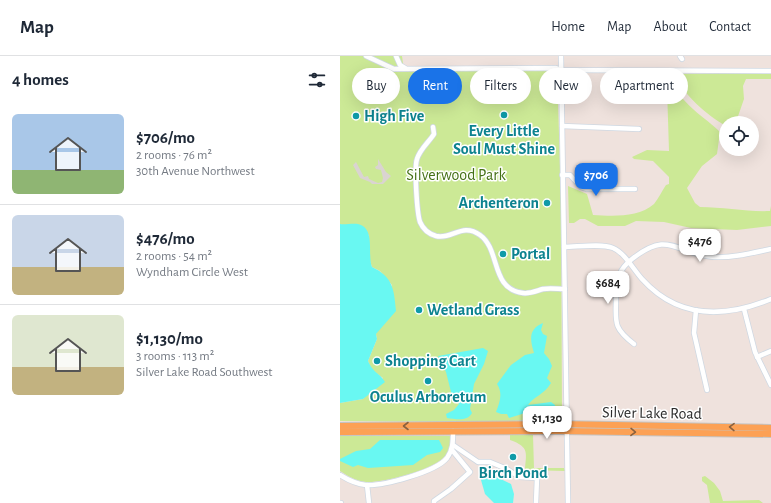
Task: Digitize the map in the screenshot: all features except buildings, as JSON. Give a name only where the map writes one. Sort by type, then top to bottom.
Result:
[{"type":"main road","name":"Silver Lake Road","points":[[340,426],[771,428]]},
{"type":"main road","points":[[340,432],[453,432],[566,428],[771,434]]},
{"type":"street","points":[[366,56],[392,68],[539,68]]},
{"type":"street","points":[[396,56],[400,65],[405,68]]},
{"type":"street","points":[[561,56],[561,68]]},
{"type":"street","points":[[592,70],[771,71]]},
{"type":"street","points":[[562,104],[568,503]]},
{"type":"street","points":[[562,126],[639,129]]},
{"type":"street","points":[[433,127],[434,134],[421,150],[416,163],[419,215],[422,226],[437,236],[444,236],[464,230],[479,234],[488,244],[501,279],[506,286],[516,292],[529,293],[545,289],[565,289]]},
{"type":"street","points":[[562,175],[570,175],[580,187],[587,189],[635,189]]},
{"type":"street","points":[[634,344],[620,332],[616,322],[617,280],[620,271],[628,262],[644,250],[656,244],[665,244],[700,254],[720,257],[738,256],[771,249]]},
{"type":"street","points":[[564,247],[608,247],[620,252],[642,280],[657,292],[679,305],[696,310],[723,312],[744,309],[771,299]]},
{"type":"street","points":[[744,309],[757,357],[771,385]]},
{"type":"street","points":[[696,310],[694,333],[707,390]]},
{"type":"street","points":[[757,357],[771,351]]},
{"type":"street","points":[[340,475],[352,482],[367,485],[399,479],[437,466],[447,458],[452,448],[453,432]]},
{"type":"street","points":[[434,503],[434,501],[451,489],[470,472],[452,448]]},
{"type":"street","points":[[452,448],[478,462],[490,462],[507,469],[519,477],[537,478],[536,503]]},
{"type":"street","points":[[367,485],[369,503]]},
{"type":"green space","name":"Silverwood Park","points":[[340,56],[402,56],[404,70],[408,70],[408,104],[462,104],[462,70],[470,70],[470,104],[531,104],[531,70],[539,70],[539,104],[558,104],[561,199],[562,420],[453,422],[340,421],[340,403],[363,399],[383,378],[372,370],[368,361],[377,339],[376,334],[392,285],[380,271],[372,267],[369,258],[369,235],[340,224]]},
{"type":"green space","points":[[771,73],[771,79],[746,79],[743,86],[744,99],[738,116],[719,116],[719,121],[696,104],[688,94],[688,74]]},
{"type":"green space","points":[[668,104],[688,104],[719,131],[717,154],[702,166],[687,188],[695,203],[700,207],[753,211],[770,211],[771,206],[771,226],[737,230],[691,228],[664,222],[636,221],[625,226],[598,226],[585,219],[580,219],[574,223],[569,223],[568,186],[587,194],[593,215],[616,216],[633,214],[648,209],[654,204],[666,185],[669,184],[669,177],[653,161],[634,159],[632,157],[647,150],[669,151]]},
{"type":"green space","points":[[510,435],[533,435],[534,468],[564,468],[565,471],[525,470],[526,455],[524,448],[510,440]]},
{"type":"green space","points":[[340,436],[451,436],[451,442],[445,456],[439,461],[420,471],[396,478],[366,482],[355,479],[340,471]]},
{"type":"green space","points":[[705,476],[714,483],[720,491],[723,501],[759,500],[763,503],[710,503],[707,485],[702,481],[702,477]]},
{"type":"shaded area","points":[[378,159],[386,172],[391,176],[383,184],[372,184],[360,178],[353,165],[356,162],[364,177],[368,176],[369,179],[378,183],[382,182],[383,178],[381,170],[376,169],[375,167],[378,165]]},
{"type":"water","points":[[340,224],[358,224],[364,226],[369,236],[372,267],[384,275],[391,284],[396,311],[376,334],[377,339],[368,361],[372,368],[385,382],[363,399],[340,403]]},
{"type":"water","points":[[543,323],[541,330],[543,334],[547,336],[544,353],[552,366],[547,378],[551,383],[528,405],[551,402],[555,405],[555,410],[522,414],[509,418],[507,414],[496,412],[500,401],[500,391],[497,384],[511,365],[525,355],[534,353],[531,335],[538,325]]},
{"type":"water","points":[[483,348],[488,351],[484,364],[474,384],[470,409],[472,413],[464,419],[447,418],[446,414],[454,410],[459,404],[452,396],[446,372],[438,356]]},
{"type":"water","points":[[380,440],[439,440],[443,448],[440,452],[427,455],[413,465],[368,468],[358,465],[353,467],[340,461],[340,459],[356,451],[370,449]]},
{"type":"water","points":[[482,470],[511,484],[514,494],[513,503],[494,503],[485,494],[479,473]]},
{"type":"place","name":"Every Little Soul Must Shine","points":[[504,115]]},
{"type":"place","name":"High Five","points":[[356,116]]},
{"type":"place","name":"Archenteron","points":[[547,203]]},
{"type":"place","name":"Portal","points":[[503,254]]},
{"type":"place","name":"Wetland Grass","points":[[419,310]]},
{"type":"place","name":"Shopping Cart","points":[[377,361]]},
{"type":"place","name":"Oculus Arboretum","points":[[428,381]]},
{"type":"place","name":"Birch Pond","points":[[513,457]]}]
